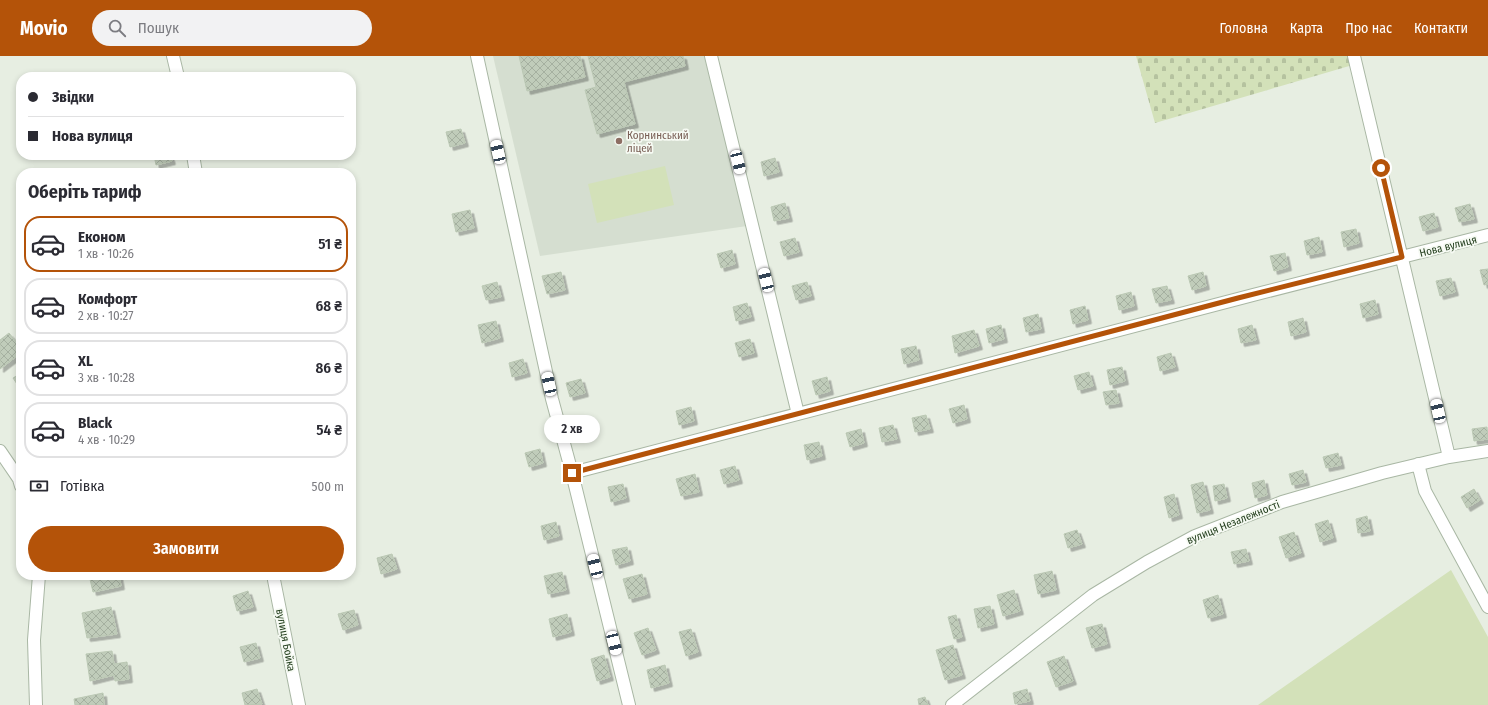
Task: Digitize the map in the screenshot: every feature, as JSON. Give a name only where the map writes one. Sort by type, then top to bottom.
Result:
[{"type":"street","points":[[173,56],[177,72]]},
{"type":"street","points":[[477,56],[552,399],[572,473],[629,705]]},
{"type":"street","points":[[711,56],[798,414]]},
{"type":"street","points":[[1354,56],[1449,457]]},
{"type":"street","name":"Нова вулиця","points":[[572,473],[1238,299],[1488,236]]},
{"type":"street","points":[[0,450],[16,475]]},
{"type":"street","name":"вулиця Незалежності","points":[[952,705],[1093,595],[1195,536],[1282,502],[1418,464],[1449,457],[1488,451]]},
{"type":"street","points":[[1418,464],[1426,491],[1488,607]]},
{"type":"street","points":[[36,705],[34,640],[39,580]]},
{"type":"street","name":"вулиця Бойка","points":[[274,580],[298,705]]},
{"type":"shaded area","name":"Корнинський ліцей","points":[[493,56],[704,56],[747,226],[540,256]]},
{"type":"green space","points":[[1136,56],[1354,56],[1356,64],[1155,123]]},
{"type":"green space","points":[[665,166],[674,205],[597,223],[588,184]]},
{"type":"green space","points":[[1451,570],[1488,637],[1488,705],[1258,705]]},
{"type":"building","points":[[519,56],[580,56],[585,77],[527,91]]},
{"type":"building","points":[[588,56],[683,56],[685,66],[624,82],[635,124],[597,134],[585,90],[596,87]]},
{"type":"building","points":[[461,129],[465,143],[450,147],[446,132]]},
{"type":"building","points":[[775,158],[779,172],[764,176],[761,162]]},
{"type":"building","points":[[155,160],[172,161],[156,165]]},
{"type":"building","points":[[785,203],[789,218],[774,221],[771,207]]},
{"type":"building","points":[[1470,204],[1474,219],[1459,222],[1455,208]]},
{"type":"building","points":[[470,210],[474,228],[456,232],[452,214]]},
{"type":"building","points":[[1434,213],[1438,227],[1423,231],[1419,217]]},
{"type":"building","points":[[1356,229],[1359,243],[1344,247],[1341,232]]},
{"type":"building","points":[[1319,237],[1322,252],[1307,255],[1304,241]]},
{"type":"building","points":[[795,238],[799,252],[784,256],[780,242]]},
{"type":"building","points":[[732,250],[735,264],[721,268],[717,254]]},
{"type":"building","points":[[1285,253],[1288,267],[1274,271],[1270,256]]},
{"type":"building","points":[[1488,269],[1488,284],[1484,285],[1480,270]]},
{"type":"building","points":[[561,272],[565,290],[547,294],[542,276]]},
{"type":"building","points":[[1203,272],[1206,286],[1192,290],[1188,276]]},
{"type":"building","points":[[1451,278],[1455,292],[1440,296],[1436,281]]},
{"type":"building","points":[[497,282],[501,297],[486,300],[482,286]]},
{"type":"building","points":[[807,282],[811,296],[796,300],[792,286]]},
{"type":"building","points":[[1167,286],[1171,300],[1156,303],[1152,289]]},
{"type":"building","points":[[1131,292],[1134,306],[1119,310],[1116,296]]},
{"type":"building","points":[[1375,300],[1378,314],[1363,318],[1360,304]]},
{"type":"building","points":[[747,303],[751,317],[736,321],[733,307]]},
{"type":"building","points":[[1085,306],[1088,320],[1073,324],[1070,310]]},
{"type":"building","points":[[1038,314],[1041,329],[1026,332],[1023,318]]},
{"type":"building","points":[[1303,318],[1306,332],[1291,336],[1288,322]]},
{"type":"building","points":[[496,321],[500,338],[482,343],[478,325]]},
{"type":"building","points":[[1001,325],[1004,339],[989,343],[986,329]]},
{"type":"building","points":[[1252,325],[1256,340],[1241,343],[1238,329]]},
{"type":"building","points":[[974,330],[979,346],[955,353],[952,336]]},
{"type":"building","points":[[9,333],[16,342],[16,357],[0,369],[0,340]]},
{"type":"building","points":[[750,339],[754,353],[739,357],[735,343]]},
{"type":"building","points":[[916,346],[919,360],[904,364],[901,349]]},
{"type":"building","points":[[1171,353],[1175,367],[1160,371],[1157,357]]},
{"type":"building","points":[[523,359],[527,373],[512,377],[509,363]]},
{"type":"building","points":[[1122,367],[1125,381],[1110,385],[1107,370]]},
{"type":"building","points":[[1089,372],[1093,386],[1078,390],[1074,376]]},
{"type":"building","points":[[827,377],[830,391],[816,395],[812,381]]},
{"type":"building","points":[[581,379],[585,393],[570,397],[566,383]]},
{"type":"building","points":[[1116,390],[1119,403],[1106,405],[1103,392]]},
{"type":"building","points":[[964,405],[967,419],[953,423],[949,409]]},
{"type":"building","points":[[691,407],[694,421],[679,425],[676,411]]},
{"type":"building","points":[[926,415],[930,429],[915,432],[912,418]]},
{"type":"building","points":[[893,425],[897,439],[882,442],[879,428]]},
{"type":"building","points":[[1487,427],[1488,439],[1474,441],[1472,429]]},
{"type":"building","points":[[861,429],[864,443],[850,447],[846,433]]},
{"type":"building","points":[[819,442],[822,456],[807,460],[804,445]]},
{"type":"building","points":[[540,449],[543,463],[529,467],[525,453]]},
{"type":"building","points":[[1338,453],[1341,465],[1326,468],[1323,457]]},
{"type":"building","points":[[735,466],[739,480],[724,484],[720,470]]},
{"type":"building","points":[[1303,470],[1306,482],[1292,485],[1289,474]]},
{"type":"building","points":[[695,474],[699,492],[681,496],[676,479]]},
{"type":"building","points":[[1264,480],[1267,495],[1255,498],[1252,483]]},
{"type":"building","points":[[1203,482],[1210,510],[1197,513],[1191,485]]},
{"type":"building","points":[[623,484],[626,498],[611,502],[608,487]]},
{"type":"building","points":[[1224,484],[1227,498],[1215,501],[1213,486]]},
{"type":"building","points":[[1474,489],[1480,500],[1467,508],[1461,497]]},
{"type":"building","points":[[1174,494],[1179,515],[1169,518],[1164,497]]},
{"type":"building","points":[[1367,516],[1370,531],[1358,533],[1356,519]]},
{"type":"building","points":[[1328,520],[1333,538],[1320,542],[1315,524]]},
{"type":"building","points":[[556,522],[559,536],[544,540],[541,526]]},
{"type":"building","points":[[1077,530],[1082,544],[1068,548],[1064,534]]},
{"type":"building","points":[[1294,532],[1301,553],[1286,558],[1279,537]]},
{"type":"building","points":[[627,547],[630,561],[616,565],[612,550]]},
{"type":"building","points":[[1246,549],[1249,561],[1234,564],[1231,552]]},
{"type":"building","points":[[392,554],[397,569],[381,574],[377,558]]},
{"type":"building","points":[[1052,571],[1056,590],[1038,594],[1034,575]]},
{"type":"building","points":[[562,572],[566,590],[548,594],[544,576]]},
{"type":"building","points":[[642,574],[647,594],[629,599],[623,579]]},
{"type":"building","points":[[90,580],[120,580],[121,586],[93,592]]},
{"type":"building","points":[[1014,590],[1020,611],[1003,616],[997,595]]},
{"type":"building","points":[[248,591],[253,607],[237,611],[233,596]]},
{"type":"building","points":[[1218,595],[1223,614],[1208,618],[1203,600]]},
{"type":"building","points":[[990,606],[994,624],[978,628],[974,609]]},
{"type":"building","points":[[111,607],[117,634],[87,638],[82,613]]},
{"type":"building","points":[[354,610],[358,625],[343,630],[338,614]]},
{"type":"building","points":[[567,614],[571,632],[553,637],[549,619]]},
{"type":"building","points":[[956,615],[962,637],[954,639],[948,617]]},
{"type":"building","points":[[1102,624],[1107,644],[1092,648],[1086,628]]},
{"type":"building","points":[[648,628],[656,650],[642,655],[634,633]]},
{"type":"building","points":[[691,629],[698,652],[686,656],[679,632]]},
{"type":"building","points":[[256,643],[260,658],[244,662],[240,647]]},
{"type":"building","points":[[953,645],[962,675],[945,680],[936,650]]},
{"type":"building","points":[[112,651],[114,664],[127,662],[129,679],[115,681],[114,675],[90,681],[86,654]]},
{"type":"building","points":[[604,655],[610,677],[597,681],[591,659]]},
{"type":"building","points":[[1064,656],[1073,681],[1056,687],[1047,662]]},
{"type":"building","points":[[665,665],[669,683],[651,688],[647,670]]},
{"type":"building","points":[[257,689],[262,704],[245,705],[242,693]]},
{"type":"building","points":[[1027,689],[1030,701],[1015,704],[1013,693]]},
{"type":"building","points":[[103,693],[104,705],[75,705],[74,699]]},
{"type":"building","points":[[925,697],[928,705],[919,705],[918,699]]},
{"type":"place","name":"Корнинський ліцей","points":[[619,141]]},
{"type":"route","points":[[572,473],[1238,298],[1402,257],[1381,168]]}]
